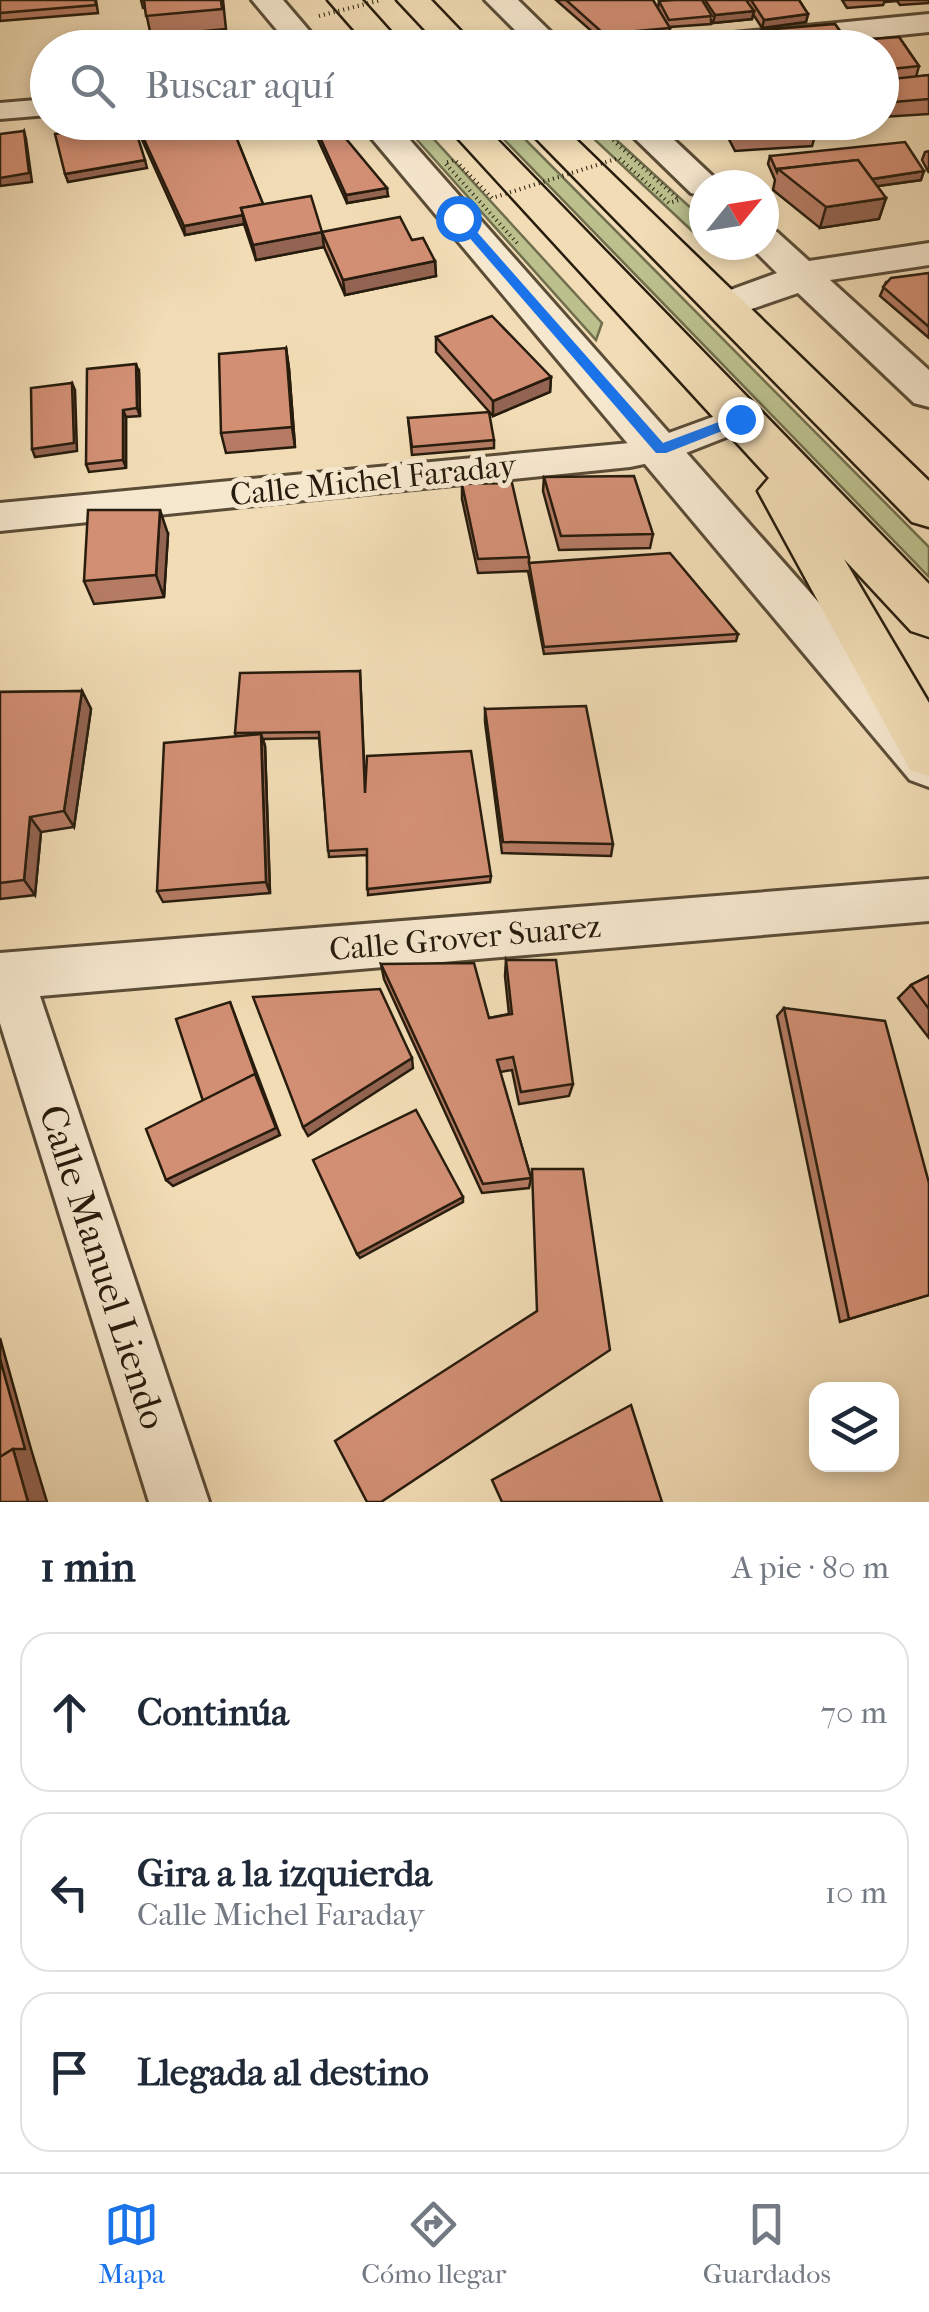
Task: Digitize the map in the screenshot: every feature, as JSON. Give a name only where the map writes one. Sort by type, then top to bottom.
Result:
[{"type":"highway","points":[[413,0],[443,30]]},
{"type":"highway","points":[[331,8],[363,30]]},
{"type":"highway","points":[[477,140],[929,617]]},
{"type":"highway","points":[[555,140],[929,510]]},
{"type":"highway","points":[[809,391],[929,470]]},
{"type":"highway","points":[[809,391],[929,488]]},
{"type":"highway","points":[[740,419],[929,676]]},
{"type":"highway","points":[[740,419],[929,753]]},
{"type":"street","points":[[266,0],[293,30]]},
{"type":"street","points":[[500,0],[532,30]]},
{"type":"street","points":[[889,30],[925,27]]},
{"type":"street","points":[[0,112],[30,109]]},
{"type":"street","points":[[391,140],[929,764]]},
{"type":"street","points":[[655,140],[689,171]]},
{"type":"street","points":[[779,249],[818,272],[929,392]]},
{"type":"street","points":[[725,306],[818,272],[929,254]]},
{"type":"street","name":"Calle Michel Faraday","points":[[0,517],[661,449],[740,419]]},
{"type":"street","name":"Calle Grover Suarez","points":[[5,976],[929,900]]},
{"type":"street","name":"Calle Manuel Liendo","points":[[5,976],[178,1502]]},
{"type":"path","points":[[331,8],[381,0]]},
{"type":"path","points":[[517,242],[445,162],[455,160],[492,198],[619,158],[669,203],[679,200],[613,140]]},
{"type":"green space","points":[[417,140],[435,140],[602,323],[596,340]]},
{"type":"green space","points":[[505,140],[526,140],[929,547],[929,577]]},
{"type":"green space","points":[[595,140],[617,140],[689,206],[689,228]]},
{"type":"building","points":[[0,0],[95,0],[96,5],[0,13]]},
{"type":"building","points":[[144,0],[221,0],[222,9],[146,16]]},
{"type":"building","points":[[566,0],[653,0],[670,28],[648,30],[600,30]]},
{"type":"building","points":[[702,0],[712,16],[669,20],[659,1]]},
{"type":"building","points":[[705,0],[746,0],[754,11],[715,15]]},
{"type":"building","points":[[751,0],[799,0],[808,14],[764,20]]},
{"type":"building","points":[[835,24],[839,30],[762,30]]},
{"type":"building","points":[[899,37],[919,66],[899,68]]},
{"type":"building","points":[[929,75],[929,99],[899,102],[899,78]]},
{"type":"building","points":[[24,131],[29,173],[0,178],[0,134]]},
{"type":"building","points":[[56,140],[139,140],[145,160],[65,174]]},
{"type":"building","points":[[144,140],[237,140],[263,204],[241,208],[243,215],[184,226]]},
{"type":"building","points":[[321,140],[347,140],[387,188],[346,195]]},
{"type":"building","points":[[905,142],[924,171],[872,179],[858,160],[776,170],[770,156]]},
{"type":"building","points":[[858,160],[886,198],[826,207],[778,169]]},
{"type":"building","points":[[311,196],[322,232],[253,245],[241,208]]},
{"type":"building","points":[[400,217],[412,240],[423,238],[435,261],[343,280],[322,232]]},
{"type":"building","points":[[929,273],[929,327],[883,287],[891,278]]},
{"type":"building","points":[[492,316],[551,377],[493,401],[436,337]]},
{"type":"building","points":[[286,348],[292,427],[221,433],[219,354]]},
{"type":"building","points":[[136,364],[137,408],[123,410],[123,460],[86,464],[87,369]]},
{"type":"building","points":[[72,383],[74,443],[32,449],[31,388]]},
{"type":"building","points":[[489,412],[494,440],[412,447],[408,418]]},
{"type":"building","points":[[634,476],[653,534],[561,536],[544,477]]},
{"type":"building","points":[[512,483],[529,557],[478,559],[462,484]]},
{"type":"building","points":[[88,510],[160,510],[156,575],[84,581]]},
{"type":"building","points":[[670,553],[738,634],[544,647],[529,563]]},
{"type":"building","points":[[360,671],[365,793],[367,756],[471,751],[491,876],[367,889],[367,849],[328,851],[319,732],[235,733],[240,673]]},
{"type":"building","points":[[82,691],[64,811],[30,817],[24,880],[0,883],[0,692]]},
{"type":"building","points":[[586,706],[613,844],[503,842],[485,709]]},
{"type":"building","points":[[261,734],[266,882],[157,891],[164,743]]},
{"type":"building","points":[[506,960],[556,960],[573,1084],[521,1092],[513,1057],[497,1060],[531,1178],[483,1184],[381,964],[474,963],[489,1018],[512,1014]]},
{"type":"building","points":[[929,976],[929,1009],[911,985]]},
{"type":"building","points":[[380,989],[412,1058],[303,1127],[253,997]]},
{"type":"building","points":[[230,1002],[257,1078],[255,1074],[203,1101],[176,1019]]},
{"type":"building","points":[[784,1008],[885,1021],[929,1183],[929,1295],[849,1319]]},
{"type":"building","points":[[255,1074],[276,1128],[166,1180],[146,1129]]},
{"type":"building","points":[[416,1110],[463,1197],[357,1254],[313,1160]]},
{"type":"building","points":[[532,1169],[583,1169],[610,1350],[381,1502],[367,1502],[335,1441],[537,1311]]},
{"type":"building","points":[[0,1359],[25,1449],[13,1449],[0,1457]]},
{"type":"building","points":[[631,1405],[662,1502],[502,1502],[492,1480]]},
{"type":"building","points":[[13,1449],[28,1502],[0,1502],[0,1457]]},
{"type":"route","points":[[458,218],[661,449],[740,419]]}]
